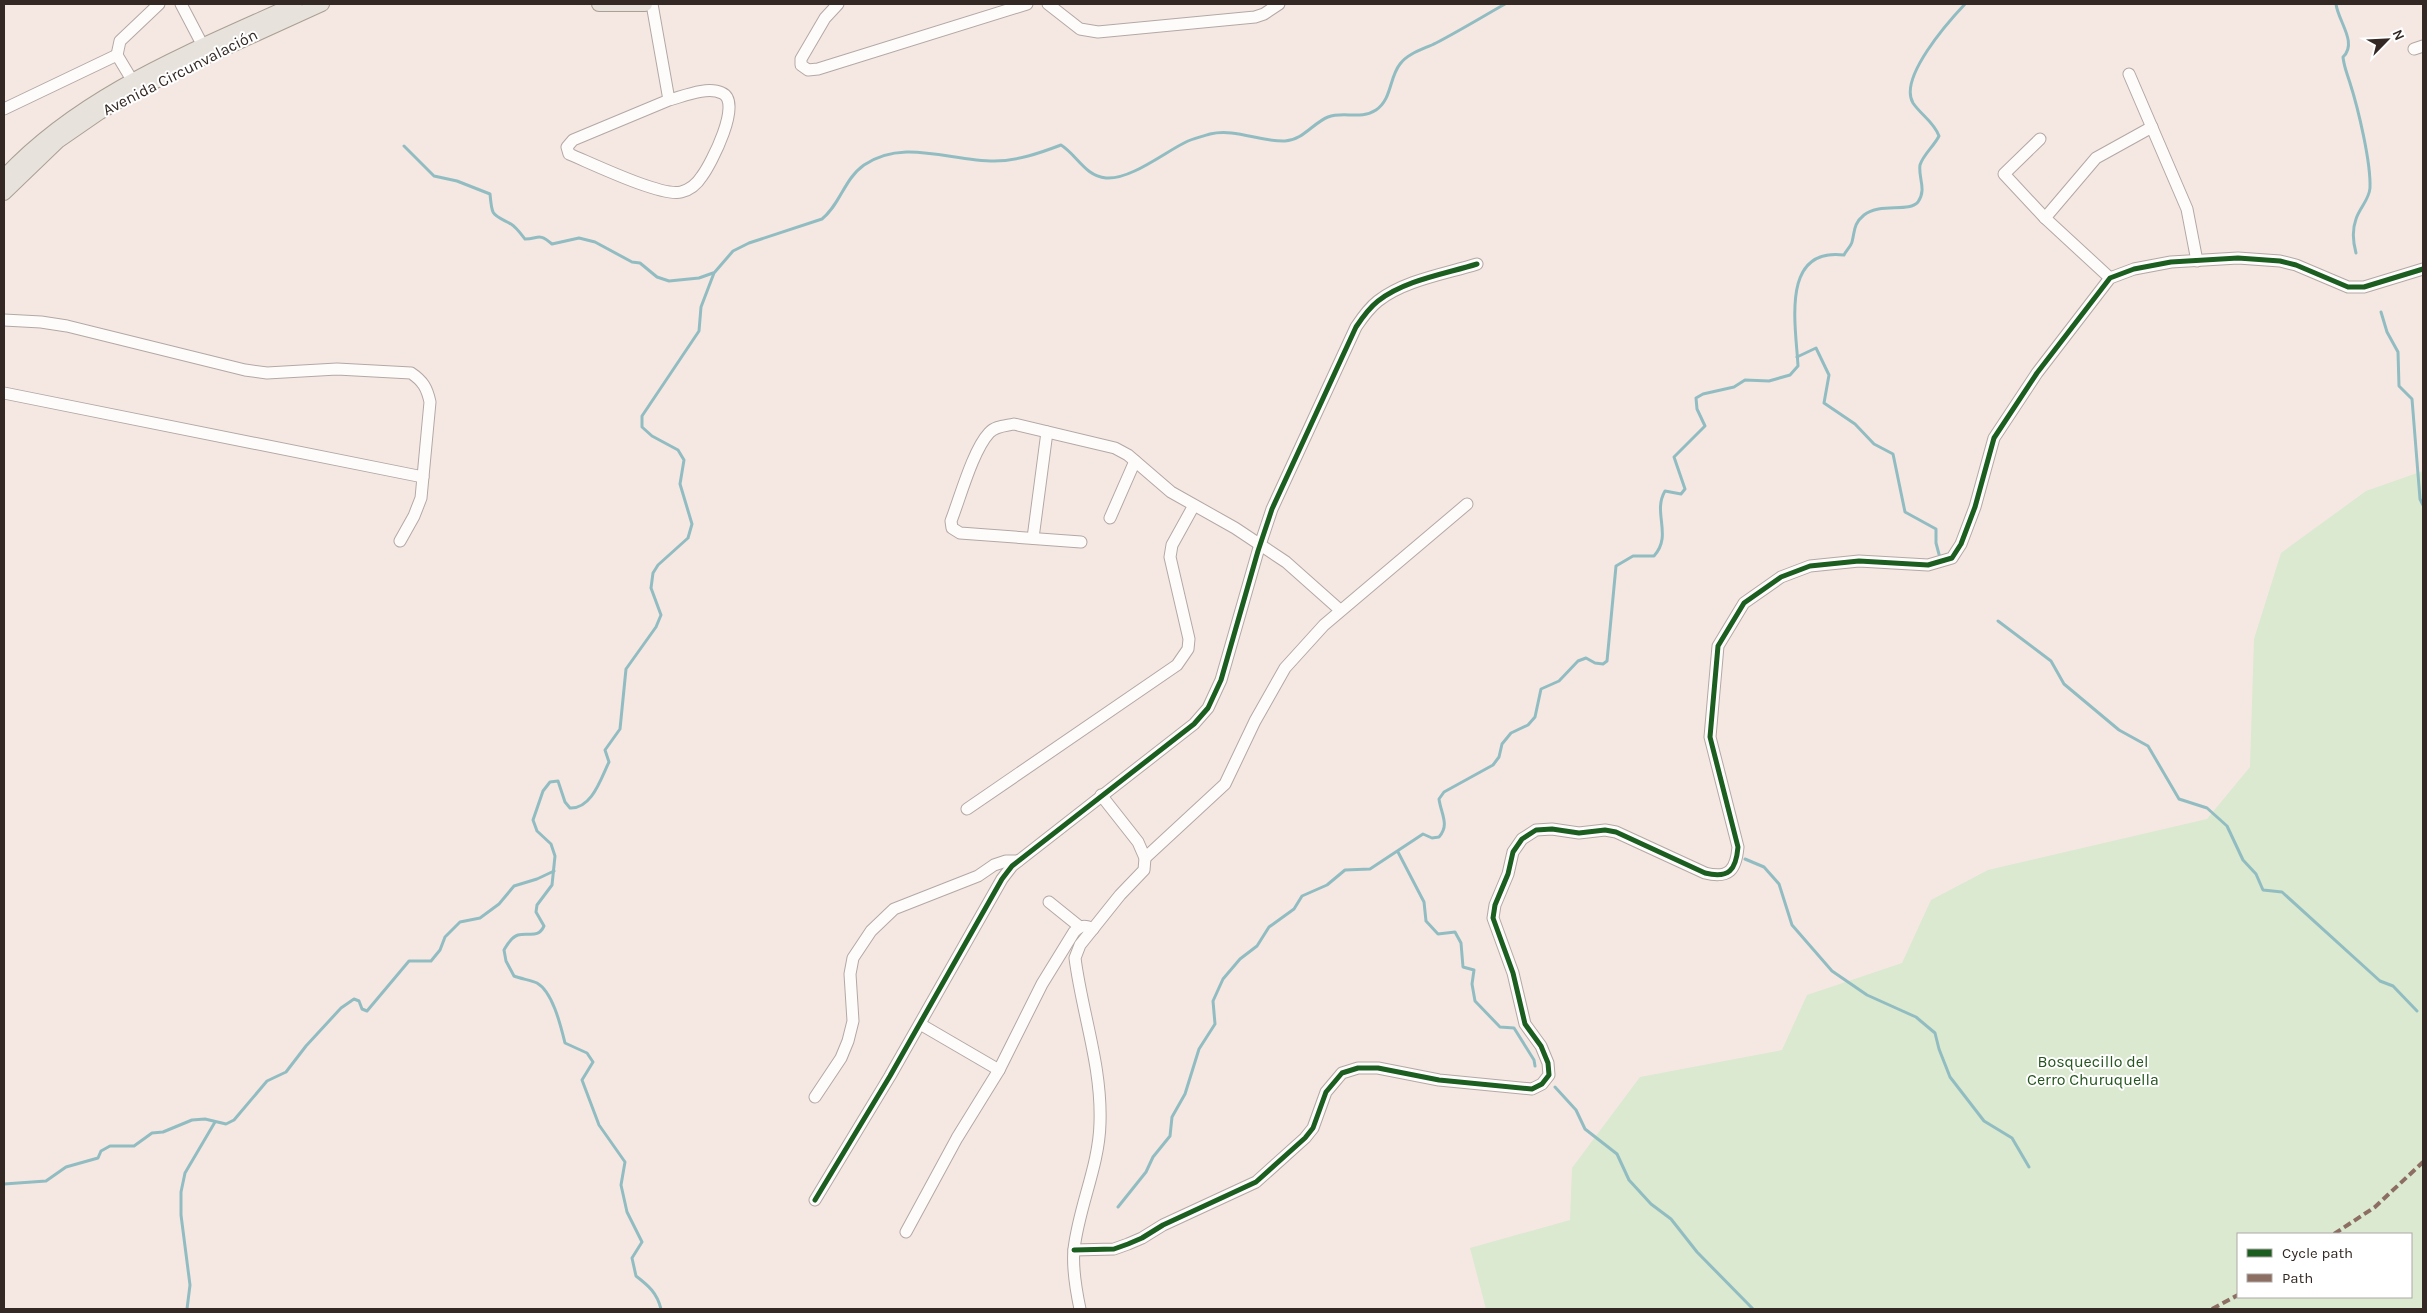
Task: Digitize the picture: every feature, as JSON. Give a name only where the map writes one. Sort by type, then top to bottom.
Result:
[{"type":"main road","name":"Avenida Circunvalación","points":[[4,177],[51,132],[94,102],[132,80],[294,4]]},
{"type":"main road","name":"Avenida Circunvalación","points":[[4,193],[58,141],[100,112],[137,90],[322,4]]},
{"type":"main road","points":[[600,4],[645,4]]},
{"type":"street","points":[[132,80],[117,56],[120,41],[159,4]]},
{"type":"street","points":[[181,4],[203,46]]},
{"type":"street","points":[[652,4],[669,100]]},
{"type":"street","points":[[838,4],[825,18],[801,59],[801,65],[808,70],[818,70],[1027,4]]},
{"type":"street","points":[[1048,4],[1080,30],[1098,32],[1255,17],[1264,14],[1279,4]]},
{"type":"street","points":[[4,108],[117,56]]},
{"type":"street","points":[[2129,74],[2186,209],[2196,261]]},
{"type":"street","points":[[708,91],[722,93],[727,97],[730,108],[725,130],[702,176],[693,187],[680,192],[661,191],[569,154],[567,147],[573,140],[669,100],[708,91]]},
{"type":"street","points":[[2045,218],[2096,158],[2152,128]]},
{"type":"street","points":[[2040,139],[2004,174],[2045,218],[2110,278]]},
{"type":"street","points":[[1074,1250],[1114,1249],[1128,1244],[1142,1238],[1163,1224],[1256,1182],[1305,1138],[1313,1128],[1326,1092],[1342,1073],[1358,1068],[1378,1068],[1439,1080],[1532,1088],[1542,1084],[1549,1074],[1548,1063],[1526,1024],[1513,973],[1494,918],[1495,905],[1508,874],[1513,852],[1517,846],[1522,839],[1536,830],[1552,829],[1579,833],[1605,830],[1629,837],[1705,874],[1717,876],[1728,872],[1736,863],[1738,847],[1710,737],[1712,701],[1718,646],[1744,602],[1781,576],[1810,566],[1859,561],[1928,565],[1952,558],[1961,544],[1975,507],[1994,438],[2037,373],[2110,278],[2134,269],[2172,262],[2238,258],[2280,261],[2296,265],[2348,287],[2364,287],[2423,269]]},
{"type":"street","points":[[815,1200],[920,1024],[1002,879],[1018,861],[1194,724],[1208,708],[1221,680],[1260,544],[1276,500],[1356,327],[1366,312],[1379,300],[1405,286],[1477,264]]},
{"type":"street","points":[[4,320],[41,322],[67,326],[245,370],[267,373],[337,368],[411,373],[427,388],[430,402],[421,498],[414,516],[400,540]]},
{"type":"street","points":[[4,393],[423,477]]},
{"type":"street","points":[[1081,542],[960,533],[952,528],[952,521],[980,446],[990,432],[999,427],[1014,424],[1115,448],[1135,461],[1171,492],[1193,507],[1260,544],[1286,562],[1340,610]]},
{"type":"street","points":[[1033,538],[1047,432]]},
{"type":"street","points":[[1110,518],[1135,461]]},
{"type":"street","points":[[1145,858],[1225,784],[1255,722],[1285,668],[1324,624],[1467,504]]},
{"type":"street","points":[[967,809],[1177,665],[1188,649],[1189,638],[1170,556],[1172,545],[1193,507]]},
{"type":"street","points":[[1080,1309],[1074,1277],[1074,1250],[1098,1154],[1100,1122],[1098,1072],[1075,958],[1080,945],[1144,870],[1145,858],[1138,842],[1101,795]]},
{"type":"street","points":[[815,1097],[841,1058],[848,1041],[853,1021],[850,974],[853,958],[870,930],[894,909],[978,876],[994,865],[1006,861],[1018,861]]},
{"type":"street","points":[[1049,902],[1080,927]]},
{"type":"street","points":[[906,1232],[998,1070],[1042,984],[1080,927],[1086,925],[1094,929]]},
{"type":"street","points":[[920,1024],[998,1070]]},
{"type":"green space","name":"Bosquecillo del Cerro Churuquella","points":[[2423,471],[2423,1309],[1486,1309],[1470,1248],[1570,1220],[1572,1168],[1640,1077],[1782,1050],[1807,995],[1902,963],[1931,900],[1988,870],[2207,819],[2250,767],[2254,639],[2281,553],[2366,491]]},
{"type":"waterway","points":[[661,1309],[652,1290],[636,1276],[632,1258],[642,1242],[627,1212],[621,1185],[625,1162],[599,1125],[582,1080],[593,1062],[587,1053],[565,1043],[556,1010],[548,994],[537,983],[514,976],[506,961],[504,950],[513,937],[522,934],[536,934],[544,926],[536,912],[537,905],[552,885],[555,856],[551,844],[537,831],[533,820],[543,791],[550,782],[558,781],[565,802],[570,808],[578,807],[584,803],[595,791],[609,762],[605,750],[620,729],[626,669],[656,627],[661,615],[651,588],[653,573],[658,565],[688,538],[692,524],[680,484],[684,460],[678,450],[652,436],[642,427],[642,416],[699,331],[701,307],[714,273],[733,251],[749,243],[822,219],[833,207],[857,171],[879,157],[895,153],[927,153],[977,160],[1003,161],[1028,156],[1061,145],[1092,173],[1106,178],[1116,177],[1137,170],[1188,141],[1210,134],[1229,133],[1276,141],[1297,138],[1328,117],[1334,115],[1358,115],[1376,110],[1385,100],[1396,70],[1403,60],[1505,4]]},
{"type":"waterway","points":[[1118,1207],[1146,1172],[1153,1157],[1170,1136],[1172,1117],[1185,1094],[1199,1049],[1215,1024],[1213,1001],[1223,979],[1240,959],[1257,946],[1269,927],[1294,909],[1302,896],[1327,885],[1345,870],[1370,869],[1423,834],[1432,838],[1439,837],[1444,828],[1444,819],[1439,799],[1444,792],[1493,765],[1499,757],[1502,744],[1511,733],[1528,725],[1535,717],[1541,689],[1559,681],[1578,661],[1586,658],[1595,663],[1603,664],[1607,661],[1616,566],[1633,556],[1654,556],[1659,548],[1662,540],[1660,507],[1665,491],[1681,494],[1685,489],[1674,457],[1705,426],[1697,409],[1696,398],[1703,394],[1734,387],[1745,380],[1769,381],[1790,375],[1798,366],[1795,331],[1796,292],[1801,276],[1810,263],[1824,256],[1844,255],[1851,244],[1858,221],[1864,215],[1878,209],[1908,207],[1918,202],[1921,197],[1920,165],[1939,136],[1934,127],[1913,103],[1910,92],[1913,79],[1927,50],[1965,4]]},
{"type":"waterway","points":[[2336,4],[2348,39],[2349,45],[2343,61],[2360,120],[2370,177],[2369,192],[2354,227],[2356,253]]},
{"type":"waterway","points":[[404,146],[434,176],[457,181],[490,194],[491,207],[494,214],[513,225],[525,239],[541,237],[552,244],[579,238],[595,242],[632,262],[640,263],[657,277],[669,281],[699,278],[713,273]]},
{"type":"waterway","points":[[2381,312],[2387,332],[2398,352],[2399,386],[2412,399],[2420,499],[2423,505]]},
{"type":"waterway","points":[[1797,357],[1816,348],[1829,375],[1824,403],[1855,424],[1874,444],[1893,454],[1905,512],[1936,529],[1936,543],[1940,558]]},
{"type":"waterway","points":[[1998,621],[2051,661],[2064,684],[2119,730],[2148,746],[2179,799],[2207,808],[2227,826],[2243,860],[2256,874],[2263,890],[2282,892],[2380,981],[2393,986],[2417,1011]]},
{"type":"waterway","points":[[1398,852],[1424,902],[1426,921],[1438,934],[1455,932],[1461,943],[1463,967],[1474,970],[1472,984],[1475,1001],[1500,1027],[1514,1028],[1534,1060],[1535,1066]]},
{"type":"waterway","points":[[1745,859],[1764,867],[1779,884],[1792,925],[1832,971],[1867,995],[1916,1017],[1935,1033],[1950,1077],[1984,1121],[2012,1138],[2029,1167]]},
{"type":"waterway","points":[[4,1184],[46,1181],[66,1167],[98,1158],[101,1151],[110,1146],[134,1146],[152,1133],[163,1132],[192,1120],[205,1119],[226,1124],[234,1120],[267,1081],[286,1072],[306,1046],[341,1008],[354,999],[359,1001],[362,1009],[367,1011],[409,961],[431,961],[440,950],[445,937],[460,922],[480,918],[499,904],[514,886],[537,879],[554,871]]},
{"type":"waterway","points":[[1555,1087],[1576,1110],[1585,1129],[1617,1154],[1629,1180],[1651,1204],[1671,1219],[1697,1252],[1753,1309]]},
{"type":"waterway","points":[[187,1309],[190,1285],[181,1215],[181,1192],[185,1173],[215,1122]]},
{"type":"marked path","points":[[2336,1233],[2375,1207],[2423,1162]]},
{"type":"marked path","points":[[2212,1309],[2237,1296]]},
{"type":"cycle path","points":[[1074,1250],[1114,1249],[1128,1244],[1163,1225],[1256,1182],[1305,1138],[1313,1128],[1326,1092],[1342,1073],[1358,1068],[1378,1068],[1439,1080],[1532,1089],[1542,1084],[1549,1075],[1548,1063],[1541,1046],[1525,1024],[1513,973],[1493,918],[1495,905],[1508,874],[1513,852],[1522,839],[1536,830],[1552,829],[1579,833],[1605,830],[1616,832],[1705,873],[1720,875],[1730,871],[1735,862],[1738,847],[1710,737],[1718,646],[1744,603],[1781,577],[1810,566],[1859,561],[1928,565],[1952,558],[1961,544],[1975,507],[1994,438],[2037,373],[2110,278],[2134,269],[2171,262],[2238,258],[2280,261],[2296,265],[2348,287],[2364,287],[2423,269]]},
{"type":"cycle path","points":[[815,1200],[890,1076],[1002,879],[1012,866],[1194,724],[1208,708],[1221,680],[1272,509],[1356,327],[1378,301],[1400,288],[1426,278],[1477,264]]}]
